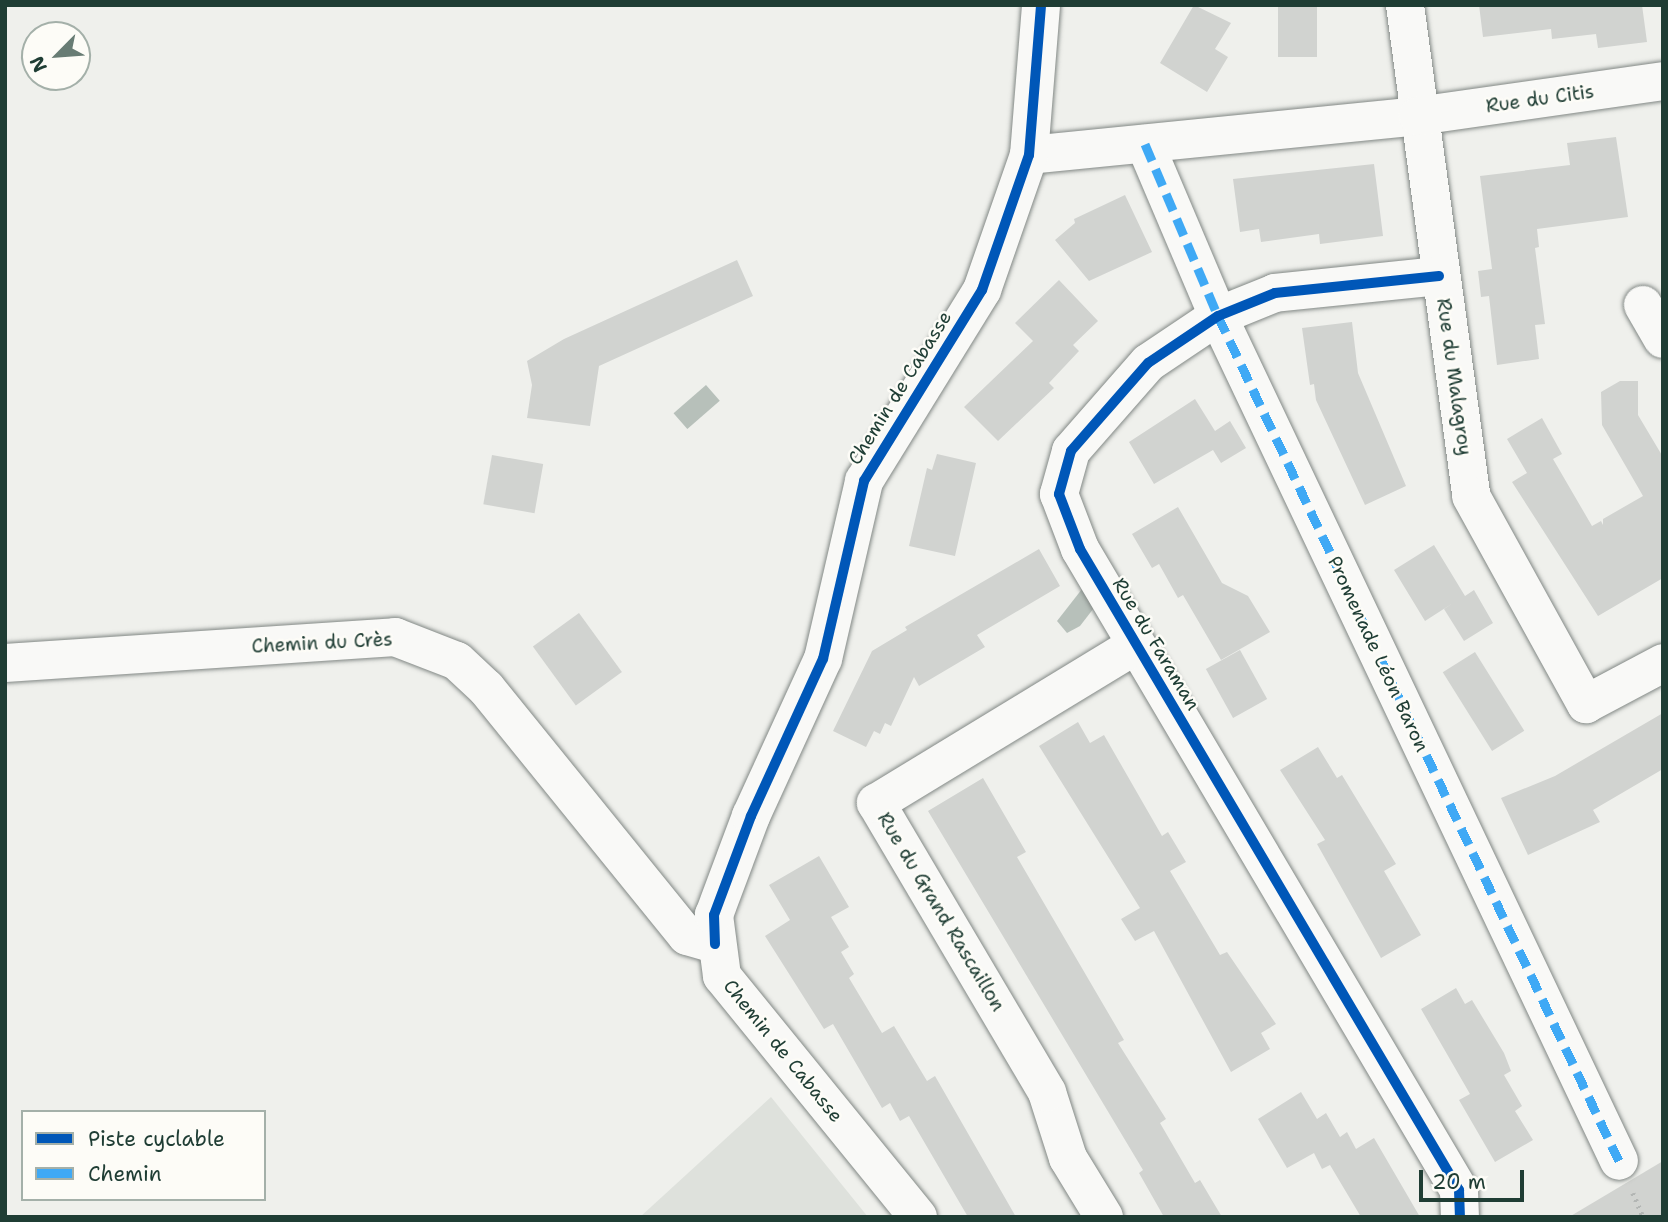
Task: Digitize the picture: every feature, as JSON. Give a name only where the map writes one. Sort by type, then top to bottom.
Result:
[{"type":"street","name":"Chemin de Cabasse","points":[[918,1217],[722,976],[715,944],[714,915],[751,816],[823,659],[864,481],[982,290],[1029,156],[1041,5]]},
{"type":"street","name":"Rue du Malagroy","points":[[1405,5],[1439,276],[1471,496],[1586,704],[1663,663]]},
{"type":"street","name":"Rue du Citis","points":[[1418,116],[1663,81]]},
{"type":"street","points":[[1029,156],[1418,116]]},
{"type":"street","name":"Promenade Léon Baron","points":[[1145,144],[1218,316],[1619,1161]]},
{"type":"street","name":"Rue du Faraman","points":[[1439,276],[1275,293],[1218,316],[1148,363],[1071,452],[1059,494],[1080,549],[1459,1190],[1460,1217]]},
{"type":"street","points":[[1643,305],[1663,339]]},
{"type":"street","name":"Chemin du Crès","points":[[5,663],[394,637],[457,661],[486,688],[687,936],[715,944]]},
{"type":"street","name":"Rue du Grand Rascaillon","points":[[1104,1217],[1068,1158],[1047,1092],[876,803],[1136,645]]},
{"type":"shaded area","points":[[706,385],[720,401],[687,429],[674,413]]},
{"type":"shaded area","points":[[1082,589],[1097,604],[1080,626],[1067,633],[1057,621]]},
{"type":"shaded area","points":[[771,1097],[868,1217],[640,1217]]},
{"type":"building","points":[[1194,5],[1231,23],[1215,49],[1228,57],[1207,92],[1160,63]]},
{"type":"building","points":[[1278,5],[1317,5],[1317,57],[1278,57]]},
{"type":"building","points":[[1479,5],[1642,5],[1647,42],[1598,48],[1596,34],[1552,39],[1551,29],[1483,37]]},
{"type":"building","points":[[1616,137],[1628,217],[1537,229],[1539,247],[1535,248],[1545,324],[1535,325],[1539,359],[1497,365],[1489,296],[1481,297],[1478,271],[1492,269],[1480,176],[1570,165],[1567,143]]},
{"type":"building","points":[[1374,164],[1383,236],[1320,244],[1319,234],[1261,242],[1259,229],[1240,232],[1233,179]]},
{"type":"building","points":[[1125,195],[1152,252],[1089,281],[1055,240],[1075,223],[1074,219]]},
{"type":"building","points":[[737,260],[753,296],[599,366],[590,426],[527,418],[532,385],[527,361],[564,339]]},
{"type":"building","points":[[1059,280],[1098,321],[1073,345],[1079,351],[1049,383],[1054,388],[998,441],[964,407],[1033,341],[1015,323]]},
{"type":"building","points":[[1352,322],[1358,373],[1406,486],[1365,505],[1316,400],[1314,384],[1310,385],[1302,328]]},
{"type":"building","points":[[1620,381],[1638,381],[1638,415],[1663,457],[1663,578],[1598,616],[1512,482],[1527,473],[1507,439],[1542,418],[1562,454],[1553,459],[1592,526],[1601,521],[1603,525],[1603,519],[1643,496],[1602,425],[1601,392]]},
{"type":"building","points":[[1195,399],[1215,431],[1230,421],[1246,448],[1221,463],[1213,450],[1154,484],[1129,442]]},
{"type":"building","points":[[937,454],[976,463],[955,556],[909,546],[927,468],[932,470]]},
{"type":"building","points":[[492,455],[543,464],[535,513],[483,504]]},
{"type":"building","points":[[1178,507],[1222,583],[1248,596],[1270,632],[1221,660],[1183,595],[1178,598],[1159,564],[1152,568],[1132,534]]},
{"type":"building","points":[[1434,545],[1465,596],[1474,590],[1493,623],[1464,641],[1444,609],[1453,603],[1425,621],[1394,570]]},
{"type":"building","points":[[1039,549],[1060,586],[977,635],[985,647],[919,686],[914,677],[891,726],[885,723],[880,734],[874,731],[866,747],[833,731],[872,651],[907,630],[905,627]]},
{"type":"building","points":[[579,613],[622,672],[576,706],[533,647]]},
{"type":"building","points":[[1240,650],[1267,699],[1233,718],[1206,669]]},
{"type":"building","points":[[1475,652],[1524,731],[1492,751],[1443,672]]},
{"type":"building","points":[[1663,713],[1663,769],[1593,810],[1600,822],[1528,855],[1501,798],[1555,776]]},
{"type":"building","points":[[1078,722],[1090,743],[1104,735],[1162,836],[1168,832],[1186,862],[1170,871],[1220,955],[1227,952],[1276,1024],[1261,1033],[1270,1049],[1231,1072],[1154,931],[1135,941],[1121,919],[1140,908],[1039,746]]},
{"type":"building","points":[[1318,747],[1337,778],[1342,775],[1396,864],[1384,871],[1421,935],[1381,958],[1317,844],[1325,840],[1280,770]]},
{"type":"building","points":[[983,778],[1026,852],[1017,857],[1124,1040],[1118,1043],[1166,1119],[1160,1123],[1195,1183],[1200,1180],[1222,1217],[1164,1217],[1139,1173],[1143,1170],[928,811]]},
{"type":"building","points":[[819,856],[849,907],[831,917],[849,947],[841,952],[854,974],[849,978],[882,1033],[894,1026],[927,1081],[935,1076],[1016,1217],[968,1217],[909,1116],[900,1121],[890,1103],[882,1108],[833,1024],[824,1029],[765,936],[790,920],[769,885]]},
{"type":"building","points":[[1456,988],[1465,1004],[1472,1000],[1504,1053],[1511,1071],[1504,1075],[1522,1106],[1515,1111],[1533,1140],[1495,1162],[1459,1100],[1470,1094],[1421,1009]]},
{"type":"building","points":[[1301,1092],[1317,1119],[1326,1113],[1340,1137],[1347,1132],[1356,1149],[1374,1138],[1420,1217],[1361,1217],[1330,1165],[1322,1169],[1314,1153],[1287,1168],[1258,1119]]},
{"type":"building","points":[[1663,1161],[1663,1217],[1569,1217]]},
{"type":"marked path","points":[[1145,144],[1218,316],[1619,1161]]},
{"type":"cycle path","points":[[715,944],[714,915],[751,816],[823,659],[864,481],[982,290],[1029,155],[1041,5]]},
{"type":"cycle path","points":[[1439,276],[1275,293],[1218,316],[1148,363],[1071,451],[1059,494],[1080,549],[1459,1190],[1460,1217]]}]
